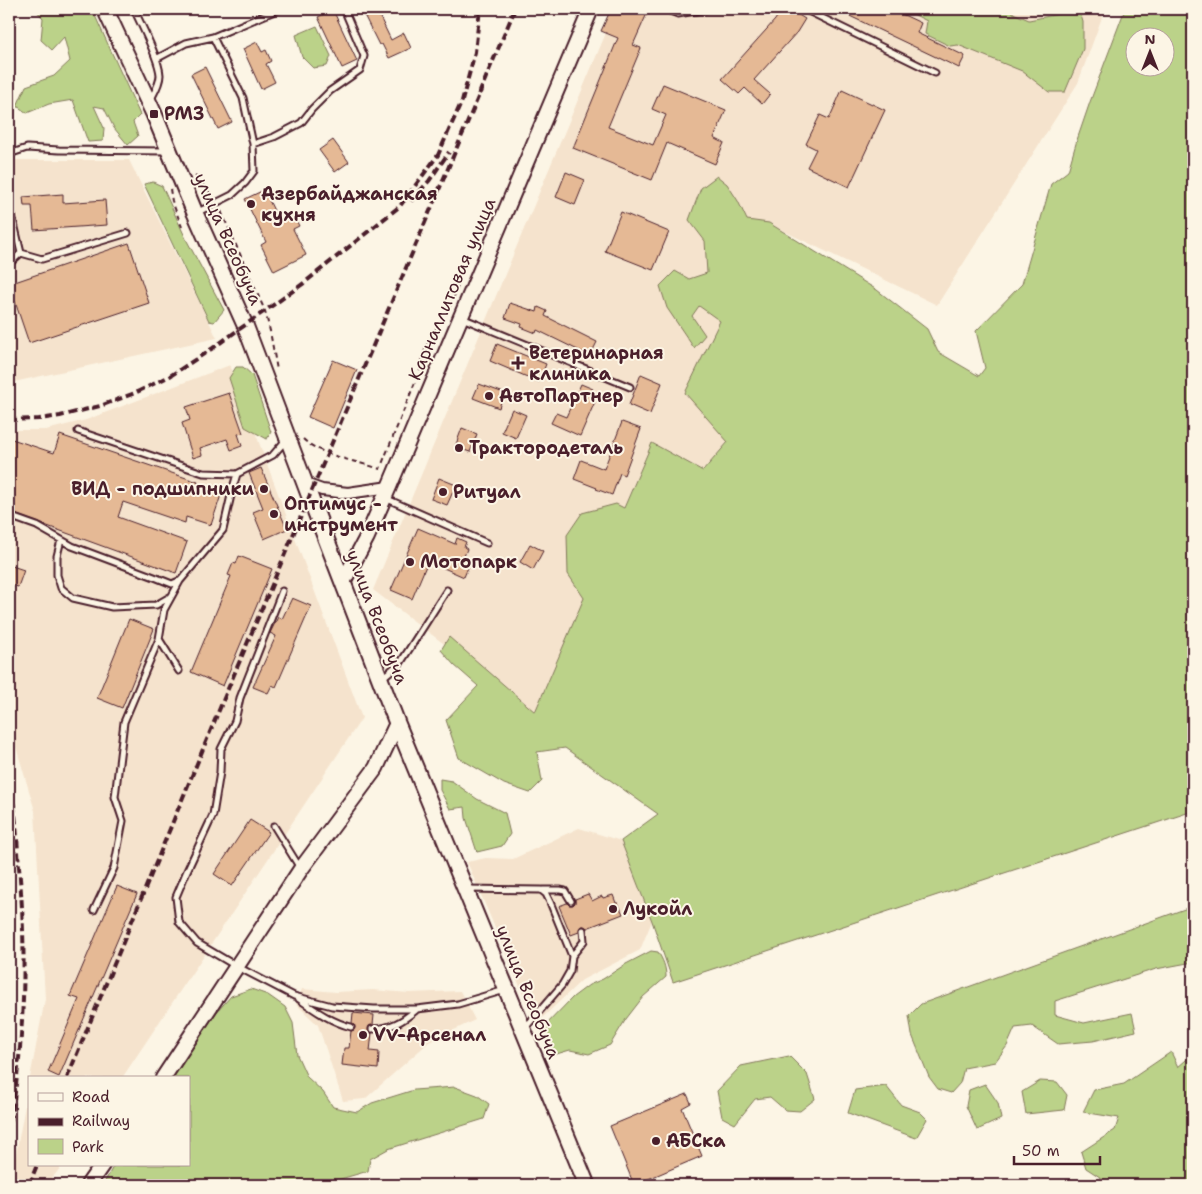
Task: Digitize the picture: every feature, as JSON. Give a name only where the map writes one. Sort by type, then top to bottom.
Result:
[{"type":"main road","name":"улица Всеобуча","points":[[105,9],[149,102],[195,213],[293,436],[305,484],[398,723],[587,1185]]},
{"type":"street","name":"Карналлитовая улица","points":[[343,582],[367,537],[387,493],[591,9]]},
{"type":"street","points":[[305,484],[322,490],[348,493],[387,493]]},
{"type":"street","points":[[164,1076],[301,869],[376,768],[398,723]]},
{"type":"street","points":[[88,1185],[101,1166]]},
{"type":"lane","points":[[134,9],[156,59],[160,76],[158,86],[149,102]]},
{"type":"lane","points":[[261,9],[264,15]]},
{"type":"lane","points":[[156,59],[186,43],[212,37],[279,9]]},
{"type":"lane","points":[[253,144],[274,137],[301,123],[312,108],[330,91],[360,70],[364,56],[344,9]]},
{"type":"lane","points":[[665,9],[678,14],[707,9]]},
{"type":"lane","points":[[804,9],[935,73]]},
{"type":"lane","points":[[195,213],[232,195],[245,183],[254,170],[253,144],[243,98],[212,37]]},
{"type":"lane","points":[[9,154],[27,148],[170,151]]},
{"type":"lane","points":[[9,207],[21,253]]},
{"type":"lane","points":[[21,253],[42,259],[128,233]]},
{"type":"lane","points":[[9,264],[21,253]]},
{"type":"lane","points":[[461,318],[630,387]]},
{"type":"lane","points":[[78,431],[203,473],[237,474],[273,455],[293,436]]},
{"type":"lane","points":[[94,910],[114,868],[123,821],[115,797],[124,722],[159,639],[164,610],[171,596],[180,581],[223,530],[237,474]]},
{"type":"lane","points":[[387,493],[487,543]]},
{"type":"lane","points":[[9,516],[37,526],[72,546],[172,584],[180,581]]},
{"type":"lane","points":[[61,540],[57,556],[58,575],[61,588],[73,598],[112,607],[156,605],[171,596]]},
{"type":"lane","points":[[381,679],[401,662],[447,590]]},
{"type":"lane","points":[[282,591],[240,698],[235,721],[221,749],[220,772],[213,815],[176,897],[179,922],[197,943],[294,996],[328,1018],[351,1027]]},
{"type":"lane","points":[[159,639],[179,672]]},
{"type":"lane","points":[[274,826],[301,869]]},
{"type":"lane","points":[[466,889],[560,890],[565,891],[571,901]]},
{"type":"lane","points":[[523,1030],[565,981],[570,971],[572,956],[550,902],[546,894],[541,890]]},
{"type":"lane","points":[[572,956],[584,941],[583,930]]},
{"type":"lane","points":[[294,996],[332,1006],[374,1010],[417,1010],[458,1004],[506,990]]},
{"type":"lane","points":[[372,1029],[381,1029],[394,1025],[408,1018],[417,1010]]},
{"type":"path","points":[[196,178],[217,202],[265,311],[279,377]]},
{"type":"path","points":[[170,189],[172,201],[182,227]]},
{"type":"path","points":[[293,436],[328,453],[380,469],[420,370],[425,350],[431,336],[448,311],[458,286]]},
{"type":"shaded area","points":[[616,9],[1105,9],[1078,83],[937,305],[769,224],[728,442],[703,471],[652,443],[535,713],[373,590]]},
{"type":"shaded area","points":[[9,152],[13,160],[129,160],[217,338],[9,383]]},
{"type":"shaded area","points":[[230,365],[362,718],[123,1076],[30,1076],[45,999],[35,811],[9,723],[9,430],[46,430],[86,420]]},
{"type":"shaded area","points":[[579,828],[621,841],[652,921],[640,950],[582,980],[536,1024],[467,862],[486,858],[513,859]]},
{"type":"shaded area","points":[[302,989],[336,992],[373,990],[409,993],[460,991],[475,1020],[429,1042],[365,1099],[343,1101],[318,1025],[296,1004]]},
{"type":"shaded area","points":[[28,1090],[28,1166],[62,1166],[46,1185],[10,1185]]},
{"type":"green space","points":[[35,9],[92,9],[140,115],[133,122],[138,136],[128,145],[114,128],[104,108],[94,106],[104,128],[103,141],[88,142],[73,100],[49,104],[27,113],[17,106],[26,86],[54,76],[70,61],[64,37],[52,50],[41,40],[43,18]]},
{"type":"green space","points":[[909,9],[1012,9],[1013,13],[1029,20],[1079,9],[1083,22],[1083,49],[1065,92],[1049,92],[1022,71],[958,45],[950,46],[925,34],[927,21],[907,11]]},
{"type":"green space","points":[[1125,9],[1193,9],[1193,811],[673,982],[621,841],[658,814],[565,748],[537,752],[542,781],[530,793],[504,784],[459,758],[446,720],[478,686],[454,665],[441,650],[449,637],[535,712],[584,598],[568,574],[567,535],[582,513],[616,504],[624,508],[652,443],[703,471],[728,442],[685,393],[720,321],[699,306],[692,316],[705,335],[694,348],[667,308],[660,286],[675,271],[689,279],[707,273],[705,241],[689,220],[701,188],[717,176],[727,184],[747,220],[769,223],[877,290],[927,329],[938,352],[979,376],[985,368],[976,331],[1022,284],[1051,184],[1068,171],[1077,140]]},
{"type":"green space","points":[[317,26],[331,56],[327,66],[313,68],[302,57],[296,35]]},
{"type":"green space","points":[[153,182],[162,186],[186,239],[224,310],[214,322],[209,321],[144,184]]},
{"type":"green space","points":[[236,367],[243,367],[252,375],[271,432],[267,439],[245,427],[229,378]]},
{"type":"green space","points":[[440,779],[452,781],[477,799],[505,813],[510,834],[502,846],[477,852],[466,818],[465,807],[450,809],[440,790]]},
{"type":"green space","points":[[1193,906],[1193,962],[1156,969],[1055,1001],[1055,1015],[1084,1023],[1132,1013],[1136,1031],[1093,1041],[1058,1044],[1032,1026],[1015,1028],[1007,1046],[995,1062],[964,1068],[960,1083],[951,1093],[938,1089],[929,1077],[912,1035],[909,1016],[921,1004]]},
{"type":"green space","points":[[651,951],[658,952],[660,955],[665,967],[666,977],[643,997],[626,1019],[610,1045],[589,1054],[570,1050],[553,1055],[542,1029],[573,997],[589,985]]},
{"type":"green space","points":[[251,989],[268,995],[285,1007],[293,1023],[297,1055],[307,1077],[323,1092],[333,1107],[357,1112],[372,1103],[414,1090],[455,1087],[477,1095],[489,1104],[484,1119],[388,1149],[370,1159],[368,1171],[320,1185],[103,1185],[113,1166],[190,1166],[190,1076],[174,1076],[216,1013],[231,996]]},
{"type":"green space","points":[[1171,1052],[1178,1067],[1193,1054],[1193,1185],[1112,1185],[1086,1168],[1081,1152],[1115,1130],[1119,1118],[1083,1112],[1094,1090],[1124,1084]]},
{"type":"green space","points":[[789,1056],[807,1074],[815,1099],[800,1111],[785,1110],[770,1097],[755,1099],[735,1124],[722,1117],[717,1091],[741,1066]]},
{"type":"green space","points":[[1040,1081],[1057,1082],[1067,1095],[1064,1110],[1026,1114],[1022,1092]]},
{"type":"green space","points":[[985,1084],[998,1103],[1001,1119],[977,1130],[966,1106],[969,1090]]},
{"type":"green space","points":[[886,1086],[901,1105],[920,1112],[927,1119],[916,1138],[848,1113],[855,1090]]},
{"type":"building","points":[[361,9],[376,9],[391,40],[404,33],[411,48],[389,58],[382,44],[379,45]]},
{"type":"building","points":[[611,9],[649,9],[633,45],[641,48],[608,127],[653,145],[666,115],[652,109],[663,84],[726,110],[714,138],[724,143],[715,164],[667,143],[652,180],[573,148],[618,38],[601,31]]},
{"type":"building","points":[[782,9],[789,9],[805,19],[797,32],[754,80],[770,94],[762,104],[745,88],[739,94],[722,79],[775,20]]},
{"type":"building","points":[[835,9],[891,9],[921,23],[917,33],[965,56],[959,68]]},
{"type":"building","points":[[333,10],[357,61],[342,68],[318,17]]},
{"type":"building","points":[[257,42],[262,52],[266,50],[271,61],[266,64],[275,82],[261,89],[243,49]]},
{"type":"building","points":[[205,67],[232,122],[218,129],[191,74]]},
{"type":"building","points":[[842,90],[885,110],[849,187],[807,167],[816,149],[806,144],[820,115],[829,119]]},
{"type":"building","points":[[333,140],[349,162],[335,172],[319,150]]},
{"type":"building","points":[[566,172],[585,180],[575,205],[556,197]]},
{"type":"building","points":[[264,190],[279,221],[293,214],[299,226],[293,229],[306,255],[274,271],[261,245],[266,242],[245,199]]},
{"type":"building","points":[[63,194],[63,203],[105,200],[107,225],[34,230],[32,206],[24,206],[23,197]]},
{"type":"building","points":[[621,212],[669,232],[653,270],[605,251]]},
{"type":"building","points":[[129,243],[149,303],[29,343],[9,284]]},
{"type":"building","points":[[510,303],[537,312],[538,307],[547,311],[545,316],[597,342],[590,356],[537,330],[536,333],[521,327],[522,324],[505,318]]},
{"type":"building","name":"Ветеринарная клиника","points":[[497,344],[546,364],[539,382],[490,361]]},
{"type":"building","points":[[333,360],[357,370],[333,428],[308,417]]},
{"type":"building","points":[[641,374],[662,383],[650,414],[629,405]]},
{"type":"building","name":"АвтоПартнер","points":[[479,384],[504,393],[499,408],[473,398]]},
{"type":"building","points":[[581,384],[593,389],[591,394],[597,397],[580,436],[551,423],[556,413],[566,417]]},
{"type":"building","points":[[229,393],[243,433],[238,434],[242,446],[231,450],[227,439],[200,448],[202,455],[193,458],[182,423],[190,420],[186,407]]},
{"type":"building","points":[[512,409],[526,415],[516,438],[502,432]]},
{"type":"building","points":[[622,422],[641,429],[624,475],[620,473],[612,495],[574,479],[581,460],[604,469]]},
{"type":"building","points":[[462,428],[477,434],[470,452],[455,447]]},
{"type":"building","points":[[60,435],[198,482],[197,487],[221,495],[211,525],[186,517],[185,523],[123,502],[118,517],[187,542],[176,573],[9,512],[9,438],[54,453]]},
{"type":"building","points":[[261,468],[287,529],[264,539],[253,512],[263,508],[249,473]]},
{"type":"building","name":"Ритуал","points":[[439,478],[456,485],[447,505],[431,499]]},
{"type":"building","points":[[418,528],[455,544],[457,538],[466,542],[464,547],[467,549],[462,561],[469,565],[464,577],[428,561],[412,599],[391,590]]},
{"type":"building","points":[[530,544],[543,551],[533,570],[520,562]]},
{"type":"building","points":[[239,556],[272,569],[223,686],[191,672],[231,576],[228,575],[233,563],[236,564]]},
{"type":"building","points":[[9,565],[24,570],[18,587],[9,584]]},
{"type":"building","points":[[292,598],[311,606],[276,687],[272,685],[268,693],[253,687],[276,636],[270,633],[278,617],[282,619]]},
{"type":"building","points":[[129,619],[154,629],[122,708],[97,698]]},
{"type":"building","points":[[250,820],[269,832],[232,886],[214,874]]},
{"type":"building","points":[[117,886],[137,894],[59,1076],[57,1076],[48,1072],[79,999],[70,996]]},
{"type":"building","points":[[588,894],[592,901],[602,896],[603,898],[613,895],[623,914],[587,928],[581,926],[579,932],[571,935],[559,906],[567,903],[573,905],[575,899]]},
{"type":"building","points":[[353,1013],[374,1015],[373,1025],[369,1026],[368,1030],[372,1033],[370,1051],[379,1052],[378,1069],[342,1065],[344,1048],[349,1048],[351,1031],[355,1028],[352,1023]]},
{"type":"building","name":"АБСка","points":[[687,1094],[691,1103],[682,1108],[702,1156],[634,1185],[610,1126]]},
{"type":"railway","points":[[9,420],[60,416],[100,406],[135,393],[170,376],[213,348],[304,283],[400,206],[438,155],[462,101],[475,52],[480,9]]},
{"type":"railway","points":[[479,94],[515,9]]},
{"type":"railway","points":[[68,1076],[222,703],[482,88]]},
{"type":"railway","points":[[411,201],[429,181],[449,152]]},
{"type":"railway","points":[[9,780],[17,834],[24,966],[18,1064],[9,1129]]},
{"type":"railway","points":[[29,1185],[37,1166]]},
{"type":"place","name":"РМЗ","points":[[154,114]]},
{"type":"place","name":"Азербайджанская кухня","points":[[251,204]]},
{"type":"place","name":"Ветеринарная клиника","points":[[518,363]]},
{"type":"place","name":"АвтоПартнер","points":[[489,396]]},
{"type":"place","name":"Трактородеталь","points":[[459,448]]},
{"type":"place","name":"ВИД - подшипники","points":[[264,489]]},
{"type":"place","name":"Ритуал","points":[[443,492]]},
{"type":"place","name":"Оптимус - инструмент","points":[[274,514]]},
{"type":"place","name":"Мотопарк","points":[[410,562]]},
{"type":"place","name":"Лукойл","points":[[613,909]]},
{"type":"place","name":"VV-Арсенал","points":[[363,1035]]},
{"type":"place","name":"АБСка","points":[[656,1141]]}]
